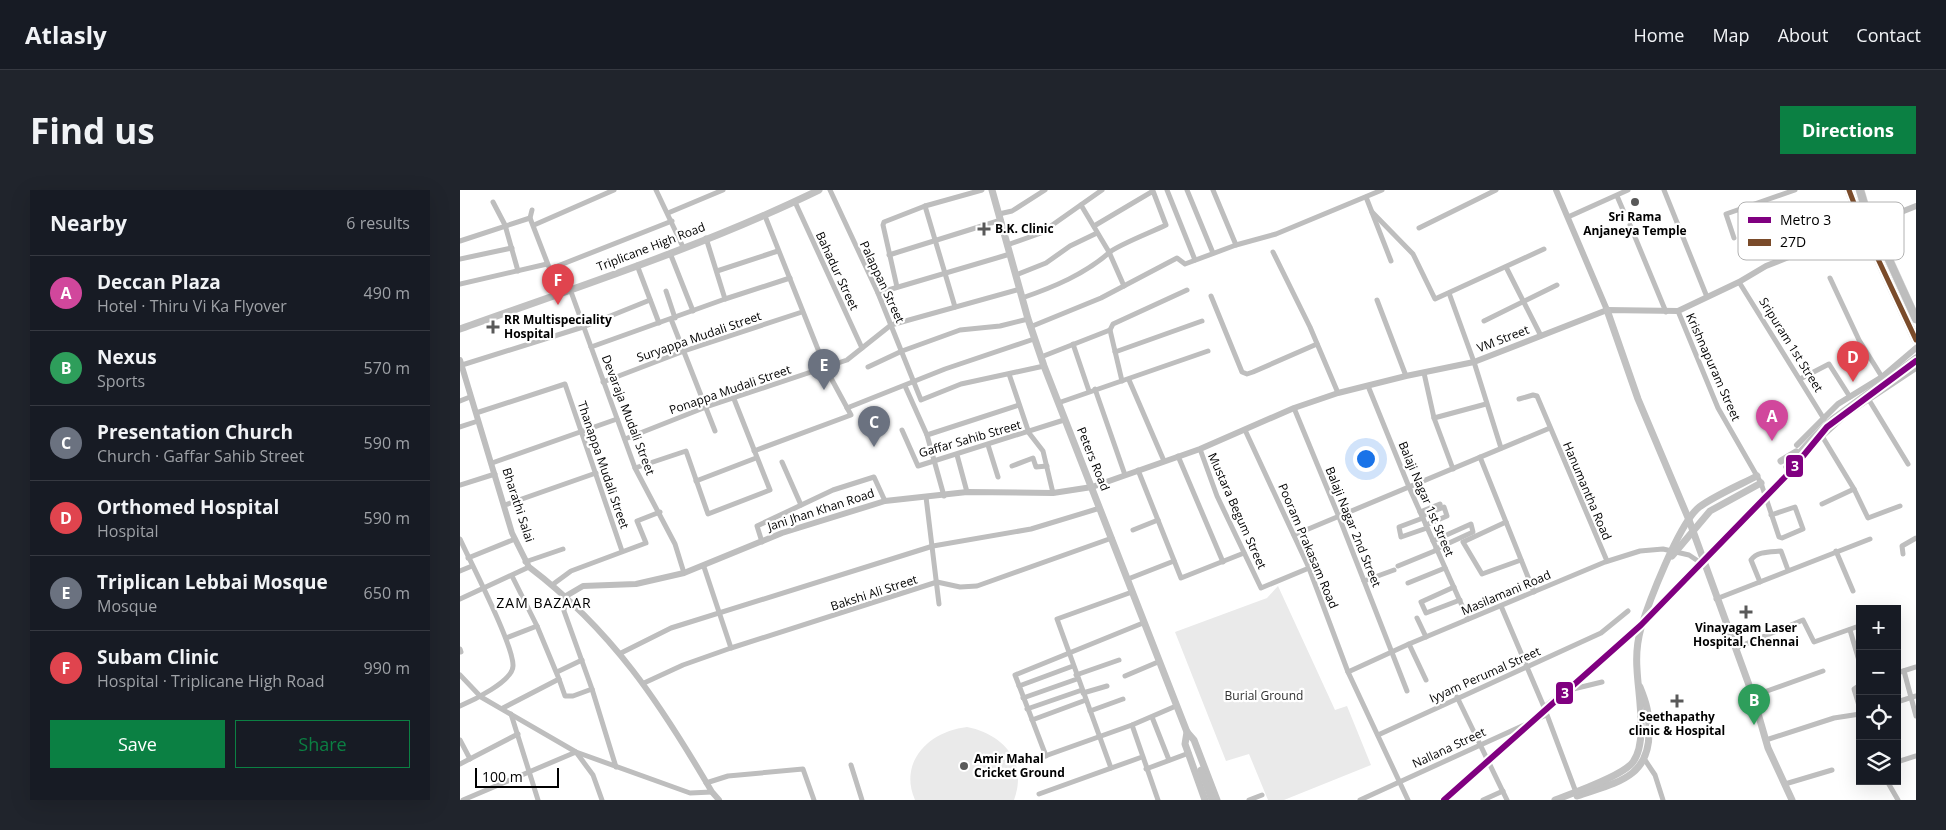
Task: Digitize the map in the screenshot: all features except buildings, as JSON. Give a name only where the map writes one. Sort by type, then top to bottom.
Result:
[{"type":"main road","name":"Triplicane High Road","points":[[460,329],[670,253],[765,216],[819,190]]},
{"type":"main road","name":"Peters Road","points":[[992,190],[1030,327],[1044,366],[1128,579],[1158,662],[1187,732],[1194,740],[1217,800]]},
{"type":"main road","points":[[1849,190],[1854,202]]},
{"type":"main road","points":[[1860,190],[1865,202]]},
{"type":"main road","points":[[1878,260],[1916,340]]},
{"type":"main road","points":[[1890,260],[1916,319]]},
{"type":"main road","points":[[1607,310],[1638,399],[1689,520],[1716,599],[1753,696],[1766,740],[1792,800]]},
{"type":"main road","points":[[1784,464],[1799,447],[1844,410],[1902,370],[1916,358]]},
{"type":"main road","points":[[1567,800],[1633,763],[1639,751],[1641,736],[1637,650],[1641,628],[1672,554],[1689,520],[1698,508],[1759,479]]},
{"type":"main road","points":[[1672,554],[1710,511],[1759,479]]},
{"type":"main road","points":[[1555,800],[1632,774],[1645,760],[1648,753],[1649,708],[1638,682]]},
{"type":"main road","name":"Peters Road","points":[[1187,732],[1185,744],[1192,753],[1205,800]]},
{"type":"main road","points":[[1192,753],[1212,800]]},
{"type":"street","points":[[534,225],[614,190]]},
{"type":"street","points":[[656,190],[684,247]]},
{"type":"street","points":[[668,214],[722,190]]},
{"type":"street","name":"Palappan Street","points":[[830,190],[878,293],[921,400],[961,384],[1009,374]]},
{"type":"street","points":[[898,287],[883,223],[925,206],[982,190]]},
{"type":"street","points":[[1031,190],[1034,197]]},
{"type":"street","points":[[889,254],[1000,217],[1045,190]]},
{"type":"street","points":[[1007,245],[1041,233],[1102,190]]},
{"type":"street","points":[[1167,190],[1195,260]]},
{"type":"street","points":[[1187,190],[1214,253]]},
{"type":"street","points":[[1213,190],[1236,245]]},
{"type":"street","points":[[1030,327],[1067,313],[1177,258],[1184,264],[1236,245],[1276,234],[1382,190]]},
{"type":"street","points":[[1420,228],[1496,190]]},
{"type":"street","points":[[1556,190],[1607,310]]},
{"type":"street","points":[[1568,217],[1628,190]]},
{"type":"street","points":[[1664,190],[1707,297]]},
{"type":"street","points":[[1760,202],[1795,190]]},
{"type":"street","points":[[1022,298],[1076,276],[1100,262],[1109,252],[1166,225],[1153,191],[1094,226]]},
{"type":"street","points":[[1617,196],[1623,210]]},
{"type":"street","points":[[1366,197],[1391,261]]},
{"type":"street","points":[[493,202],[504,225],[518,271]]},
{"type":"street","name":"Bahadur Street","points":[[794,202],[862,348]]},
{"type":"street","points":[[1081,205],[1109,252],[1124,286]]},
{"type":"street","points":[[925,206],[955,307]]},
{"type":"street","name":"VM Street","points":[[1904,210],[1916,206]]},
{"type":"street","points":[[532,210],[530,218],[559,293]]},
{"type":"street","points":[[1734,238],[1726,214],[1738,210]]},
{"type":"street","points":[[1372,212],[1413,254],[1435,299],[1544,249]]},
{"type":"street","points":[[754,451],[850,415],[825,367],[765,216]]},
{"type":"street","points":[[460,240],[530,218]]},
{"type":"street","points":[[460,284],[518,271],[549,267],[672,222]]},
{"type":"street","points":[[1630,225],[1666,312]]},
{"type":"street","points":[[1016,275],[1046,263],[1070,246],[1097,233]]},
{"type":"street","points":[[706,238],[725,299]]},
{"type":"street","points":[[460,259],[512,248]]},
{"type":"street","points":[[717,272],[778,251]]},
{"type":"street","points":[[1273,252],[1338,393]]},
{"type":"street","points":[[670,253],[693,311]]},
{"type":"street","points":[[878,293],[1010,254]]},
{"type":"street","name":"VM Street","points":[[1092,487],[1200,449],[1294,408],[1338,393],[1474,362],[1607,310],[1678,311],[1781,260]]},
{"type":"street","points":[[637,265],[659,323]]},
{"type":"street","points":[[1506,267],[1541,336]]},
{"type":"street","points":[[590,347],[790,278]]},
{"type":"street","points":[[1830,278],[1859,340],[1882,377]]},
{"type":"street","name":"Sripuram 1st Street","points":[[1739,282],[1824,419]]},
{"type":"street","points":[[1484,321],[1558,285]]},
{"type":"street","name":"Devaraja Mudali Street","points":[[570,289],[635,468],[676,544],[684,573]]},
{"type":"street","points":[[891,326],[1020,289]]},
{"type":"street","points":[[1122,381],[1110,330],[1113,324],[1187,290]]},
{"type":"street","points":[[666,291],[684,351],[715,431]]},
{"type":"street","points":[[1449,293],[1474,362],[1501,448]]},
{"type":"street","points":[[1211,296],[1242,372],[1247,374],[1253,372],[1317,344]]},
{"type":"street","points":[[461,363],[583,327],[650,300]]},
{"type":"street","points":[[1377,300],[1406,376]]},
{"type":"street","name":"Krishnapuram Street","points":[[1678,311],[1718,408],[1759,479],[1780,538],[1804,529],[1795,507],[1772,515]]},
{"type":"street","name":"Suryappa Mudali Street","points":[[603,382],[684,351],[802,312]]},
{"type":"street","points":[[868,367],[902,351],[960,330],[1000,326],[1028,319]]},
{"type":"street","points":[[1114,352],[1202,321]]},
{"type":"street","name":"Ponappa Mudali Street","points":[[625,439],[706,407],[847,360],[891,326]]},
{"type":"street","points":[[1041,357],[1110,330]]},
{"type":"street","points":[[847,408],[1034,338]]},
{"type":"street","points":[[1073,344],[1089,391]]},
{"type":"street","points":[[1799,447],[1838,404],[1882,377],[1916,348]]},
{"type":"street","points":[[1058,403],[1095,389],[1129,380],[1208,351]]},
{"type":"street","name":"Bharathi Salai","points":[[461,363],[515,539],[527,565],[566,596],[621,653],[644,683],[706,783],[719,800]]},
{"type":"street","points":[[1800,379],[1829,364],[1850,397]]},
{"type":"street","points":[[1044,366],[1009,374],[1029,433],[1042,451],[1052,493]]},
{"type":"street","points":[[1784,464],[1798,460],[1845,415],[1916,368]]},
{"type":"street","points":[[1424,373],[1434,418],[1453,469]]},
{"type":"street","points":[[1129,380],[1164,461]]},
{"type":"street","name":"Thanappa Mudali Street","points":[[476,413],[565,384],[622,552]]},
{"type":"street","points":[[904,386],[927,435],[936,461],[944,496]]},
{"type":"street","name":"Balaji Nagar 1st Street","points":[[1368,386],[1421,515],[1468,619]]},
{"type":"street","points":[[1095,389],[1125,476]]},
{"type":"street","name":"Hanumantha Road","points":[[1519,399],[1533,395],[1537,396],[1607,561]]},
{"type":"street","points":[[460,401],[470,397]]},
{"type":"street","points":[[635,468],[686,451],[708,514],[770,490],[734,399]]},
{"type":"street","points":[[1869,400],[1908,464]]},
{"type":"street","points":[[1434,418],[1486,404]]},
{"type":"street","points":[[927,435],[1019,405]]},
{"type":"street","name":"Balaji Nagar 2nd Street","points":[[1294,408],[1340,517],[1407,691]]},
{"type":"street","points":[[492,463],[582,433],[617,419]]},
{"type":"street","name":"Gaffar Sahib Street","points":[[902,430],[915,464],[918,466],[1029,433],[1064,420]]},
{"type":"street","points":[[460,427],[478,421]]},
{"type":"street","points":[[1294,535],[1550,428]]},
{"type":"street","name":"Pooram Prakasam Road","points":[[1245,430],[1309,568],[1348,672],[1408,800]]},
{"type":"street","points":[[1822,436],[1854,489],[1869,519],[1900,506]]},
{"type":"street","points":[[988,445],[998,477]]},
{"type":"street","name":"Mustara Begum Street","points":[[1200,449],[1217,496],[1262,588],[1309,568]]},
{"type":"street","points":[[957,455],[967,492]]},
{"type":"street","points":[[1178,456],[1223,562]]},
{"type":"street","points":[[1480,457],[1534,592]]},
{"type":"street","points":[[696,481],[756,458]]},
{"type":"street","points":[[1012,466],[1033,458],[1036,467],[1046,466]]},
{"type":"street","points":[[782,462],[801,505]]},
{"type":"street","points":[[1138,470],[1180,577],[1184,578],[1244,553]]},
{"type":"street","points":[[505,504],[596,473]]},
{"type":"street","points":[[460,485],[495,474]]},
{"type":"street","points":[[762,542],[757,526],[832,490],[874,477],[885,501]]},
{"type":"street","name":"Jani Jhan Khan Road","points":[[566,596],[583,586],[636,584],[684,573],[762,542],[856,509],[885,501],[967,492],[1052,493],[1092,487]]},
{"type":"street","points":[[1822,504],[1854,489]]},
{"type":"street","points":[[926,497],[939,604]]},
{"type":"street","points":[[1427,528],[1401,537],[1399,527],[1442,503]]},
{"type":"street","points":[[1404,541],[1447,516],[1444,506],[1421,515]]},
{"type":"street","points":[[621,653],[671,628],[933,546],[1031,529],[1100,508]]},
{"type":"street","points":[[552,585],[571,571],[646,543],[637,521],[660,512]]},
{"type":"street","points":[[1133,530],[1158,520]]},
{"type":"street","points":[[1506,522],[1463,542],[1482,574],[1521,560]]},
{"type":"street","points":[[1364,581],[1472,532],[1471,524],[1433,541]]},
{"type":"street","name":"Bakshi Ali Street","points":[[644,683],[683,665],[731,648],[937,582],[960,587],[977,586],[1112,538]]},
{"type":"street","points":[[1903,554],[1902,546],[1916,538]]},
{"type":"street","points":[[468,558],[515,539]]},
{"type":"street","points":[[1716,599],[1870,539]]},
{"type":"street","points":[[460,540],[506,638],[513,666],[510,673],[481,697],[460,706]]},
{"type":"street","name":"Masilamani Road","points":[[1348,672],[1392,654],[1409,644],[1607,561],[1640,551],[1663,548],[1672,554]]},
{"type":"street","points":[[460,599],[512,576],[527,565],[563,549]]},
{"type":"street","points":[[1760,582],[1752,560],[1754,556],[1765,552],[1781,551],[1788,570]]},
{"type":"street","points":[[1836,551],[1853,591]]},
{"type":"street","points":[[1672,554],[1689,555],[1704,565]]},
{"type":"street","points":[[1128,579],[1174,561]]},
{"type":"street","points":[[460,571],[472,566]]},
{"type":"street","points":[[704,566],[731,648]]},
{"type":"street","points":[[1408,583],[1445,568]]},
{"type":"street","points":[[512,576],[557,672],[564,696],[573,696],[592,689]]},
{"type":"street","points":[[1454,587],[1421,603],[1427,614],[1460,600]]},
{"type":"street","points":[[1111,768],[1057,620],[1132,592]]},
{"type":"street","points":[[566,596],[564,611],[592,689],[616,767]]},
{"type":"street","points":[[1501,606],[1526,669],[1544,707],[1577,793]]},
{"type":"street","name":"Iyyam Perumal Street","points":[[1378,735],[1458,697],[1526,669],[1601,634],[1628,611]]},
{"type":"street","points":[[1417,618],[1426,637]]},
{"type":"street","points":[[1736,648],[1804,620],[1814,642],[1856,627]]},
{"type":"street","points":[[1046,756],[1015,675],[1143,623]]},
{"type":"street","points":[[506,638],[537,626]]},
{"type":"street","points":[[1850,630],[1856,650]]},
{"type":"street","points":[[1409,644],[1426,680]]},
{"type":"street","points":[[557,672],[582,660]]},
{"type":"street","points":[[1023,698],[1119,660]]},
{"type":"street","points":[[1125,676],[1158,662]]},
{"type":"street","points":[[1019,686],[1073,666]]},
{"type":"street","points":[[1901,672],[1916,667]]},
{"type":"street","points":[[1753,696],[1822,671]]},
{"type":"street","points":[[1904,671],[1913,697],[1916,716]]},
{"type":"street","points":[[460,675],[481,697],[503,708],[576,752],[690,793],[712,792]]},
{"type":"street","points":[[503,708],[559,679]]},
{"type":"street","points":[[1544,707],[1565,691],[1602,682]]},
{"type":"street","points":[[1027,709],[1082,691],[1107,686]]},
{"type":"street","points":[[1458,697],[1507,800]]},
{"type":"street","points":[[1901,701],[1913,697]]},
{"type":"street","points":[[1090,711],[1124,699]]},
{"type":"street","points":[[1032,720],[1086,700]]},
{"type":"street","points":[[1028,762],[1132,725],[1176,706]]},
{"type":"street","points":[[511,713],[538,800]]},
{"type":"street","name":"Nallana Street","points":[[1364,799],[1546,715]]},
{"type":"street","points":[[1766,740],[1834,718],[1856,715]]},
{"type":"street","points":[[1152,717],[1169,760]]},
{"type":"street","points":[[1132,725],[1158,800]]},
{"type":"street","points":[[460,764],[518,734]]},
{"type":"street","points":[[460,740],[470,759]]},
{"type":"street","points":[[463,800],[576,752]]},
{"type":"street","points":[[576,752],[593,775],[602,800]]},
{"type":"street","points":[[1146,769],[1192,753]]},
{"type":"street","points":[[1901,761],[1916,756]]},
{"type":"street","points":[[1039,794],[1142,757]]},
{"type":"street","points":[[1645,760],[1655,775],[1663,800]]},
{"type":"street","points":[[851,765],[862,800]]},
{"type":"street","points":[[706,783],[728,776],[803,769],[814,800]]},
{"type":"street","points":[[1785,784],[1832,770]]},
{"type":"street","points":[[1889,785],[1898,800]]},
{"type":"street","points":[[1483,800],[1504,791]]},
{"type":"street","points":[[1249,800],[1262,795]]},
{"type":"green space","name":"Burial Ground","points":[[1278,586],[1335,710],[1347,706],[1371,765],[1284,800],[1268,800],[1249,754],[1226,761],[1175,632],[1267,598]]},
{"type":"green space","name":"Amir Mahal Cricket Ground","points":[[967,727],[992,736],[1009,752],[1015,762],[1018,774],[1014,800],[915,800],[911,786],[911,773],[914,761],[921,750],[941,735]]},
{"type":"metro line","name":"3","points":[[1444,800],[1641,625],[1789,473],[1827,427],[1916,361]]},
{"type":"transit line","name":"27D","points":[[1849,190],[1854,202]]},
{"type":"transit line","name":"27D","points":[[1878,260],[1916,340]]},
{"type":"place","name":"Sri Rama Anjaneya Temple","points":[[1635,202]]},
{"type":"place","name":"B.K. Clinic","points":[[984,229]]},
{"type":"place","name":"Subam Clinic","points":[[558,305]]},
{"type":"place","name":"RR Multispeciality Hospital","points":[[493,327]]},
{"type":"place","name":"Orthomed Hospital","points":[[1853,382]]},
{"type":"place","name":"Triplican Lebbai Mosque","points":[[824,390]]},
{"type":"place","name":"Deccan Plaza","points":[[1772,441]]},
{"type":"place","name":"Presentation Church","points":[[874,447]]},
{"type":"place","name":"Vinayagam Laser Hospital, Chennai","points":[[1746,612]]},
{"type":"place","name":"Seethapathy clinic & Hospital","points":[[1677,701]]},
{"type":"place","name":"Nexus","points":[[1754,725]]},
{"type":"place","name":"Amir Mahal Cricket Ground","points":[[964,766]]},
{"type":"district","name":"ZAM BAZAAR","points":[[544,603]]}]
